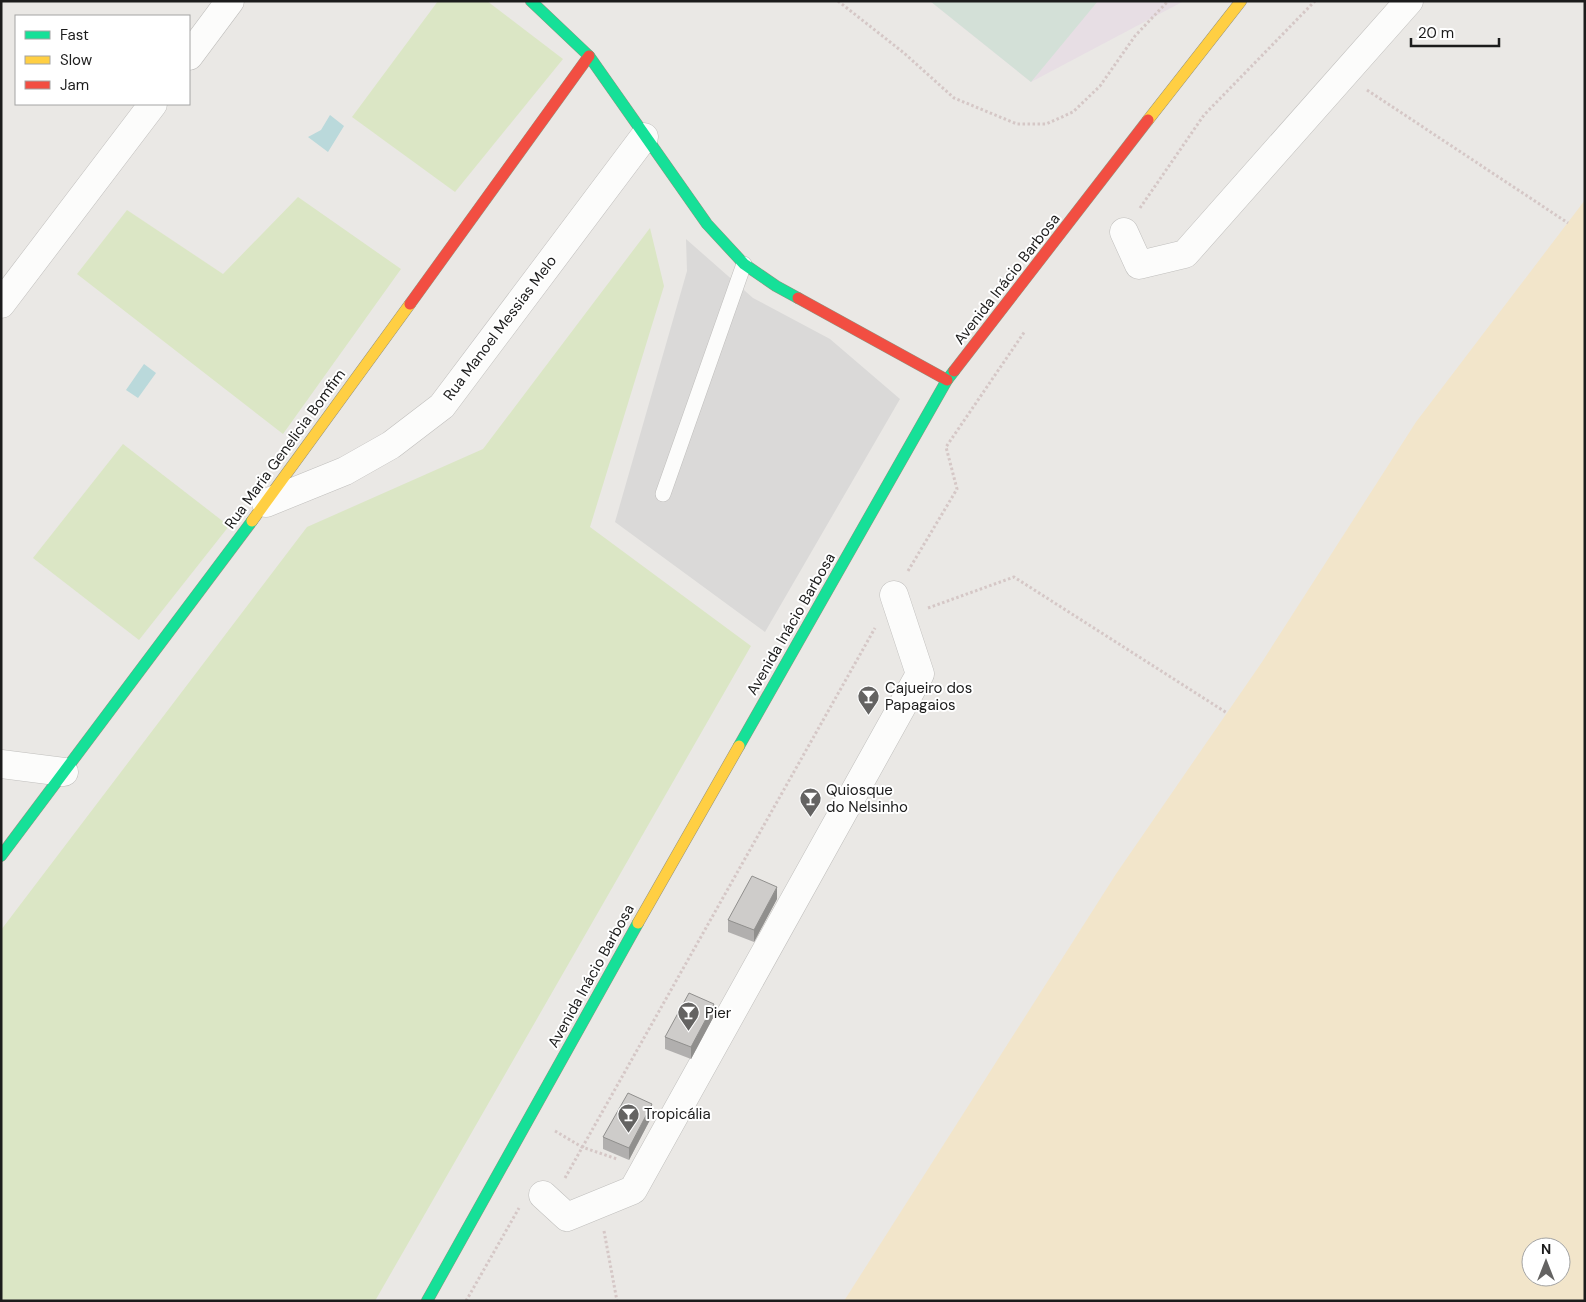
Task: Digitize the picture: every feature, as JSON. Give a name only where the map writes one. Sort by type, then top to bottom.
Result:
[{"type":"street","points":[[190,55],[230,1]]},
{"type":"street","points":[[531,1],[589,56],[644,137],[707,224],[744,264],[776,286],[947,380]]},
{"type":"street","name":"Avenida Inácio Barbosa","points":[[427,1301],[631,936],[947,380],[1241,1]]},
{"type":"street","points":[[1124,232],[1139,264],[1185,254],[1409,1]]},
{"type":"street","name":"Rua Maria Genelicia Bomfim","points":[[1,856],[266,502],[589,56]]},
{"type":"street","points":[[1,304],[152,105]]},
{"type":"street","name":"Rua Manoel Messias Melo","points":[[266,502],[345,471],[391,445],[442,406],[644,137]]},
{"type":"street","points":[[543,1195],[567,1217],[633,1190],[920,674],[898,606]]},
{"type":"street","points":[[1,764],[64,772]]},
{"type":"lane","points":[[662,494],[744,264]]},
{"type":"path","points":[[838,1],[904,53],[954,98],[1017,124],[1046,124],[1073,112],[1100,86],[1135,36],[1168,1]]},
{"type":"path","points":[[1124,232],[1204,115],[1315,1]]},
{"type":"path","points":[[1344,75],[1568,223]]},
{"type":"path","points":[[466,1301],[523,1201],[558,1190],[898,606],[957,489],[946,447],[1029,325]]},
{"type":"path","points":[[898,606],[1014,577],[1227,713]]},
{"type":"path","points":[[530,1117],[582,1146],[644,1168]]},
{"type":"path","points":[[599,1204],[617,1301]]},
{"type":"shaded area","points":[[930,1],[1184,1],[1031,82]]},
{"type":"shaded area","points":[[930,1],[1098,1],[1031,82]]},
{"type":"shaded area","points":[[686,239],[753,298],[830,339],[900,399],[765,632],[615,522],[687,271]]},
{"type":"green space","points":[[438,1],[487,1],[563,59],[455,192],[352,117]]},
{"type":"green space","points":[[298,197],[401,269],[283,434],[77,274],[127,210],[223,274]]},
{"type":"green space","points":[[650,228],[664,286],[590,527],[751,646],[375,1301],[1,1301],[1,930],[307,527],[483,449]]},
{"type":"green space","points":[[123,444],[229,526],[139,640],[33,558]]},
{"type":"sand","points":[[1585,200],[1585,1301],[844,1301],[1116,874],[1262,662],[1416,422]]},
{"type":"water","points":[[330,115],[344,126],[328,152],[308,137],[321,130]]},
{"type":"water","points":[[144,364],[156,373],[138,398],[126,390]]},
{"type":"building","points":[[752,876],[777,887],[754,930],[728,920]]},
{"type":"building","name":"Pier","points":[[689,993],[714,1004],[691,1047],[665,1037]]},
{"type":"building","name":"Tropicália","points":[[628,1093],[652,1104],[629,1148],[603,1137]]},
{"type":"traffic: fast","points":[[531,1],[589,56],[707,224],[744,264],[776,286],[798,298]]},
{"type":"traffic: fast","points":[[739,746],[947,380],[954,371]]},
{"type":"traffic: fast","points":[[1,856],[252,521]]},
{"type":"traffic: fast","points":[[427,1301],[638,923]]},
{"type":"traffic: slow","points":[[1148,120],[1241,1]]},
{"type":"traffic: slow","points":[[252,521],[410,304]]},
{"type":"traffic: slow","points":[[638,923],[739,746]]},
{"type":"traffic: jam","points":[[410,304],[589,56]]},
{"type":"traffic: jam","points":[[954,371],[1148,120]]},
{"type":"traffic: jam","points":[[798,298],[947,380]]},
{"type":"place","name":"Cajueiro dos Papagaios","points":[[869,716]]},
{"type":"place","name":"Quiosque do Nelsinho","points":[[810,818]]},
{"type":"place","name":"Pier","points":[[689,1032]]},
{"type":"place","name":"Tropicália","points":[[628,1133]]}]
